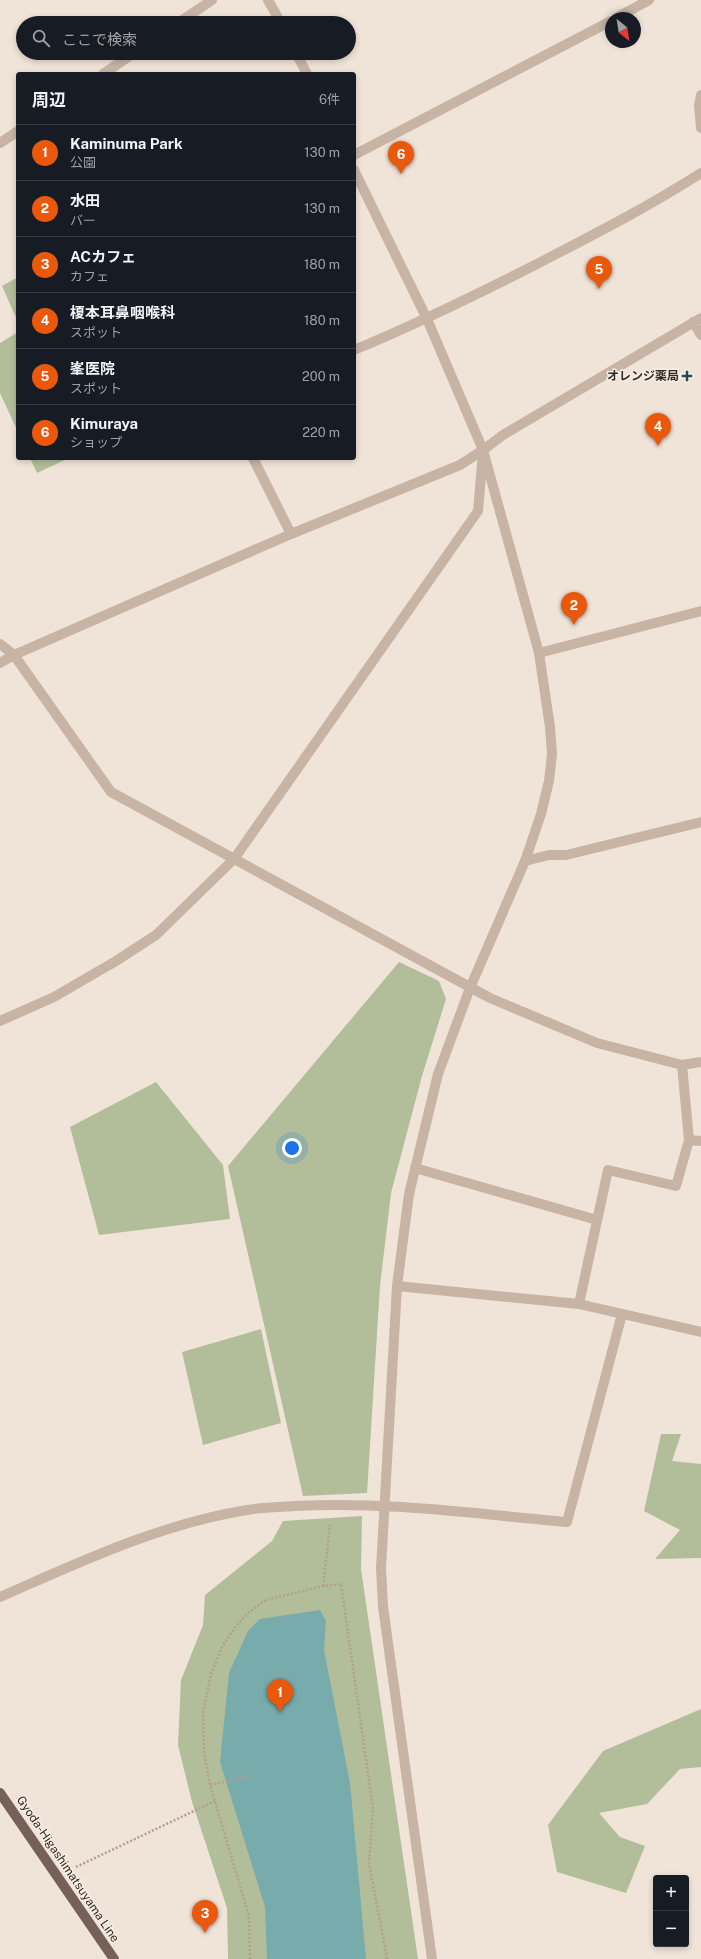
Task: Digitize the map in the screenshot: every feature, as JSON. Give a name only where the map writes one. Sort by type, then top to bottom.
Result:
[{"type":"main road","name":"Gyoda-Higashimatsuyama Line","points":[[0,1793],[114,1959]]},
{"type":"street","points":[[188,16],[212,0]]},
{"type":"street","points":[[268,0],[277,16]]},
{"type":"street","points":[[627,12],[649,0]]},
{"type":"street","points":[[356,154],[605,24]]},
{"type":"street","points":[[105,72],[123,60]]},
{"type":"street","points":[[300,60],[306,72]]},
{"type":"street","points":[[701,95],[699,106],[701,128]]},
{"type":"street","points":[[0,143],[16,132]]},
{"type":"street","points":[[356,349],[427,319],[608,228],[701,173]]},
{"type":"street","points":[[356,174],[427,319],[484,450],[539,653],[550,728],[552,754],[549,781],[541,814],[526,861],[470,988],[438,1074],[409,1194],[397,1286],[383,1505],[381,1568],[383,1607],[432,1959]]},
{"type":"street","points":[[0,663],[14,655],[291,534],[460,466],[504,435],[697,320],[701,335]]},
{"type":"street","points":[[0,1021],[54,997],[116,961],[156,935],[234,859],[478,511],[484,450]]},
{"type":"street","points":[[254,460],[291,534]]},
{"type":"street","points":[[539,653],[701,610]]},
{"type":"street","points":[[0,644],[14,655],[111,792],[470,988],[597,1043],[682,1065],[701,1062]]},
{"type":"street","points":[[526,861],[549,854],[566,855],[701,822]]},
{"type":"street","points":[[579,1304],[608,1170],[676,1186],[689,1140],[682,1065]]},
{"type":"street","points":[[689,1140],[701,1141]]},
{"type":"street","points":[[415,1168],[597,1220]]},
{"type":"street","points":[[397,1286],[579,1304],[701,1332]]},
{"type":"street","points":[[0,1597],[106,1551],[178,1525],[248,1509],[332,1504],[383,1505],[567,1522],[622,1314]]},
{"type":"path","points":[[323,1586],[332,1504]]},
{"type":"path","points":[[250,1959],[249,1916],[210,1785],[204,1753],[203,1713],[211,1674],[222,1647],[249,1612],[266,1600],[323,1586],[341,1584],[373,1809],[369,1863],[387,1959]]},
{"type":"path","points":[[210,1785],[254,1775]]},
{"type":"path","points":[[57,1876],[215,1801]]},
{"type":"green space","points":[[16,278],[16,318],[2,286]]},
{"type":"green space","points":[[16,333],[16,428],[0,393],[0,343]]},
{"type":"green space","points":[[31,460],[65,460],[37,473]]},
{"type":"green space","points":[[399,962],[439,981],[446,999],[422,1076],[391,1193],[380,1286],[367,1493],[303,1496],[228,1166]]},
{"type":"green space","points":[[156,1082],[223,1165],[230,1219],[99,1235],[70,1127]]},
{"type":"green space","points":[[261,1329],[281,1423],[203,1445],[182,1352]]},
{"type":"green space","points":[[661,1434],[681,1434],[672,1461],[701,1464],[701,1558],[655,1559],[680,1530],[644,1511]]},
{"type":"green space","points":[[362,1516],[361,1569],[418,1959],[228,1959],[227,1908],[192,1802],[178,1745],[181,1680],[203,1625],[205,1595],[272,1541],[283,1521]]},
{"type":"green space","points":[[701,1709],[701,1767],[680,1769],[647,1804],[599,1813],[620,1837],[645,1846],[626,1893],[557,1872],[548,1825],[603,1751]]},
{"type":"water","points":[[320,1610],[326,1621],[324,1650],[350,1783],[366,1959],[267,1959],[265,1907],[220,1762],[229,1673],[248,1631],[260,1619]]},
{"type":"place","name":"Kimuraya","points":[[401,174]]},
{"type":"place","name":"峯医院","points":[[599,289]]},
{"type":"place","name":"オレンジ薬局","points":[[687,376]]},
{"type":"place","name":"榎本耳鼻咽喉科","points":[[658,446]]},
{"type":"place","name":"水田","points":[[574,625]]},
{"type":"place","name":"Kaminuma Park","points":[[280,1712]]},
{"type":"place","name":"ACカフェ","points":[[205,1933]]}]
